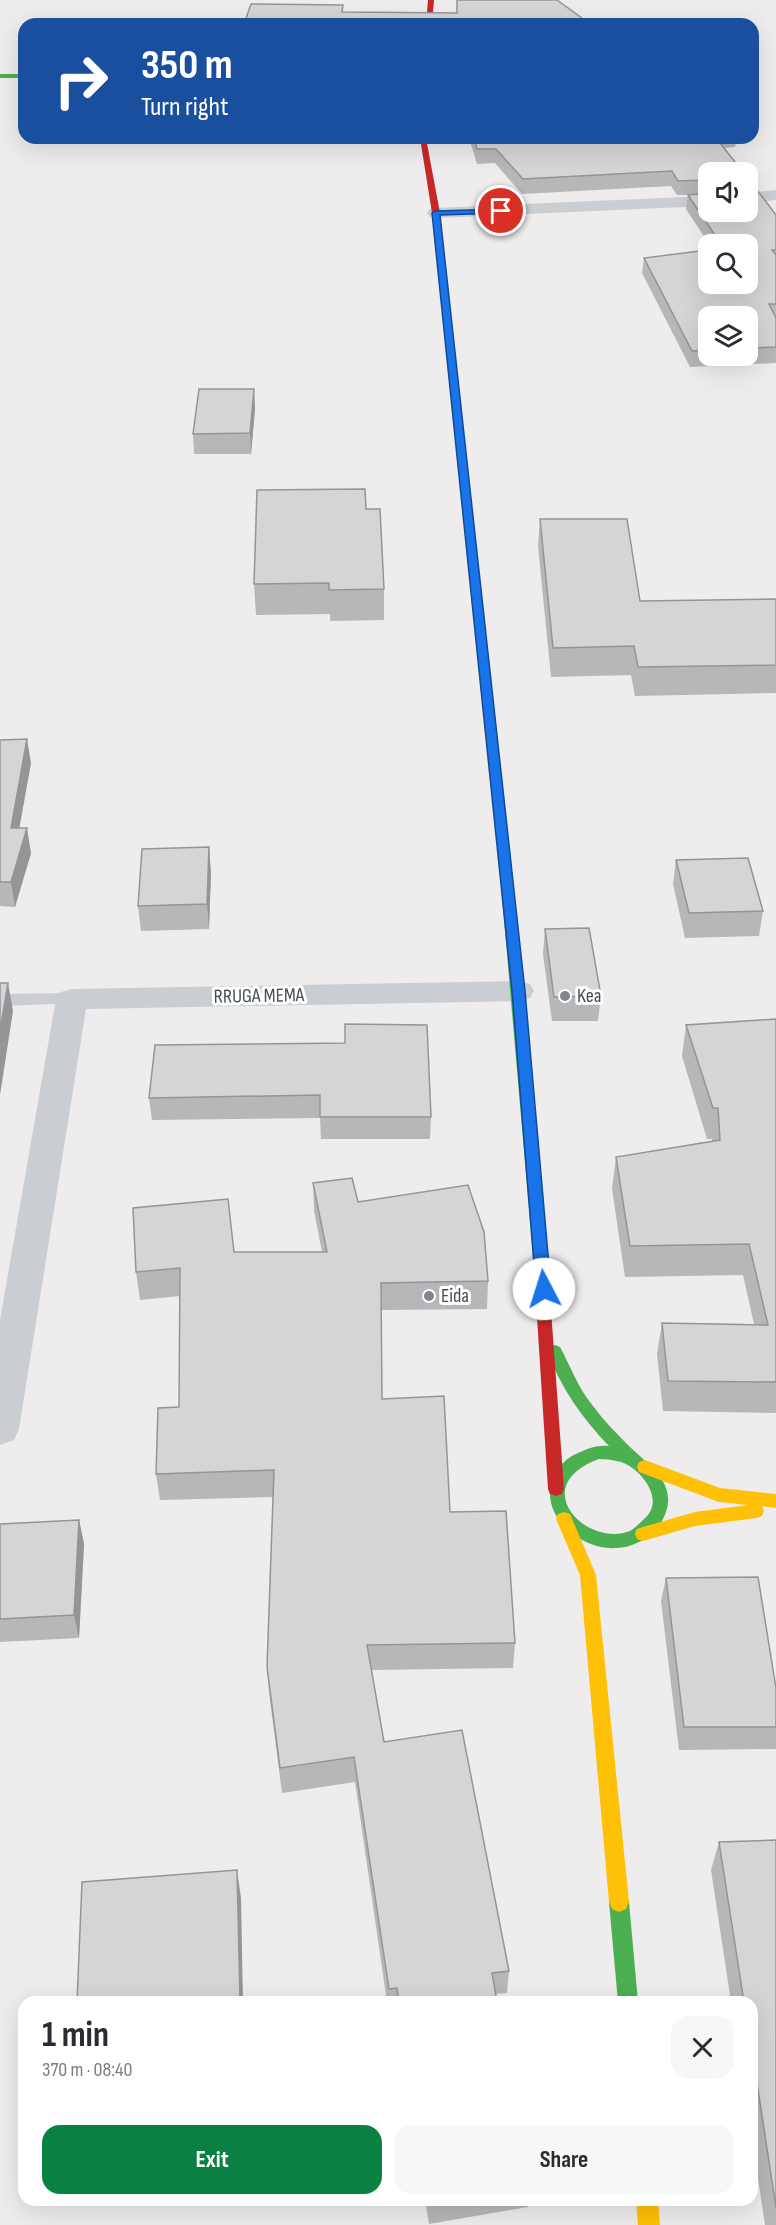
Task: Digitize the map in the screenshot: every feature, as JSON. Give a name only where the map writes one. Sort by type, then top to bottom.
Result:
[{"type":"main road","points":[[430,18],[431,0]]},
{"type":"main road","points":[[0,76],[18,76]]},
{"type":"main road","points":[[424,144],[436,213],[519,991],[546,1312],[557,1505],[592,1571],[627,1996]]},
{"type":"main road","points":[[546,1312],[557,1361],[576,1397],[602,1432],[631,1458],[645,1467],[719,1495],[776,1501]]},
{"type":"main road","points":[[556,1490],[560,1476],[568,1464],[582,1456],[598,1452],[615,1453],[631,1458]]},
{"type":"main road","points":[[643,1534],[655,1522],[661,1508],[661,1494],[655,1479],[645,1467]]},
{"type":"main road","points":[[564,1519],[577,1531],[592,1539],[611,1542],[628,1540],[695,1519],[776,1509]]},
{"type":"main road","points":[[612,1554],[628,1540]]},
{"type":"main road","points":[[647,2206],[649,2225]]},
{"type":"street","points":[[758,197],[776,195]]},
{"type":"street","points":[[436,213],[698,202]]},
{"type":"street","name":"RRUGA MEMA","points":[[72,999],[519,991]]},
{"type":"street","points":[[0,1428],[72,999]]},
{"type":"lane","name":"RRUGA MEMA","points":[[0,1000],[72,999]]},
{"type":"building","points":[[457,0],[557,0],[582,18],[246,18],[251,4],[343,5],[342,12],[457,13]]},
{"type":"building","points":[[476,144],[721,144],[735,162],[698,162],[698,180],[678,181],[672,171],[523,179],[496,149],[477,149]]},
{"type":"building","points":[[758,191],[776,215],[776,250],[772,250],[776,255],[776,304],[769,304],[776,318],[776,347],[758,348],[758,306],[698,306],[698,351],[692,351],[644,258],[698,251],[698,294],[758,294],[758,234],[714,234],[706,222],[758,222]]},
{"type":"building","points":[[698,194],[698,210],[688,195]]},
{"type":"building","points":[[199,389],[254,389],[250,433],[193,434]]},
{"type":"building","points":[[365,489],[366,509],[380,509],[384,589],[329,590],[329,583],[254,584],[257,490]]},
{"type":"building","points":[[540,519],[627,519],[640,601],[776,599],[776,665],[638,667],[634,646],[553,648]]},
{"type":"building","points":[[27,739],[11,828],[27,828],[11,882],[0,882],[0,740]]},
{"type":"building","points":[[209,847],[207,904],[138,906],[142,849]]},
{"type":"building","points":[[748,858],[763,911],[689,913],[676,860]]},
{"type":"building","points":[[589,928],[601,996],[554,997],[545,929]]},
{"type":"building","points":[[0,983],[8,983],[0,1031]]},
{"type":"building","points":[[776,1019],[776,1382],[668,1381],[662,1323],[768,1325],[749,1244],[630,1246],[616,1157],[720,1140],[718,1108],[713,1108],[686,1025]]},
{"type":"building","points":[[345,1024],[427,1025],[431,1117],[320,1117],[320,1095],[149,1098],[155,1045],[345,1043]]},
{"type":"building","points":[[352,1178],[358,1202],[468,1185],[484,1232],[488,1281],[381,1283],[382,1399],[444,1396],[450,1512],[506,1511],[515,1643],[367,1645],[384,1742],[462,1730],[509,1971],[492,1973],[496,1996],[398,1996],[397,1988],[389,1989],[354,1757],[280,1768],[267,1667],[274,1470],[156,1474],[158,1408],[179,1407],[180,1268],[136,1272],[133,1208],[228,1199],[234,1252],[327,1252],[313,1183]]},
{"type":"building","points":[[79,1520],[74,1615],[0,1619],[0,1524]]},
{"type":"building","points":[[758,1577],[776,1688],[776,1727],[684,1727],[666,1578]]},
{"type":"building","points":[[776,1840],[776,2208],[758,2090],[758,1996],[743,1996],[719,1842]]},
{"type":"building","points":[[237,1870],[240,1996],[77,1996],[82,1882]]},
{"type":"traffic: fast","points":[[0,76],[18,76]]},
{"type":"traffic: fast","points":[[460,438],[504,851],[540,1255]]},
{"type":"traffic: fast","points":[[555,1351],[576,1396],[607,1434],[631,1458]]},
{"type":"traffic: fast","points":[[598,1452],[629,1458],[638,1463],[657,1485],[661,1503],[659,1512],[654,1521],[637,1536],[617,1541],[597,1538],[578,1530],[564,1516],[557,1500],[557,1483],[569,1466],[598,1452]]},
{"type":"traffic: fast","points":[[619,1902],[627,1996]]},
{"type":"traffic: slow","points":[[645,1467],[719,1495],[776,1501]]},
{"type":"traffic: slow","points":[[643,1534],[695,1519],[756,1511]]},
{"type":"traffic: slow","points":[[564,1519],[588,1575],[619,1902]]},
{"type":"traffic: slow","points":[[647,2206],[649,2225]]},
{"type":"traffic: jam","points":[[430,18],[431,0]]},
{"type":"traffic: jam","points":[[424,144],[436,213],[460,438]]},
{"type":"traffic: jam","points":[[540,1255],[556,1489]]},
{"type":"place","name":"Kea","points":[[565,996]]},
{"type":"place","name":"Eida","points":[[429,1296]]},
{"type":"route","points":[[501,211],[436,213],[519,991],[544,1289]]}]
